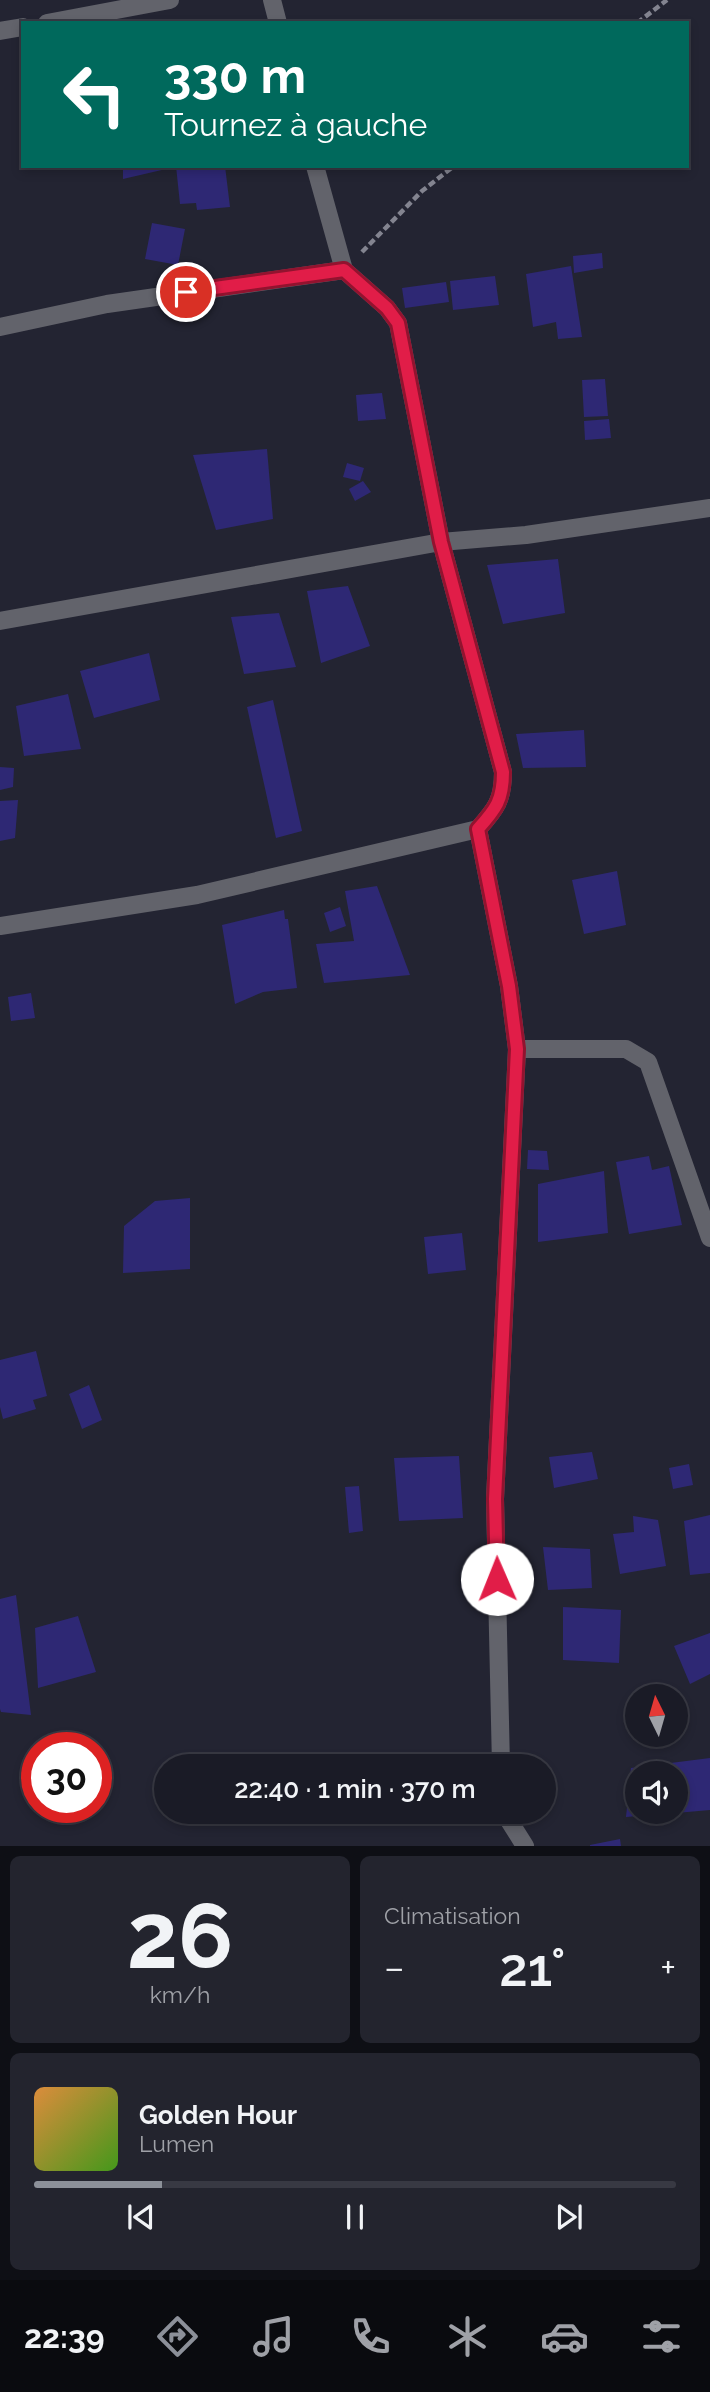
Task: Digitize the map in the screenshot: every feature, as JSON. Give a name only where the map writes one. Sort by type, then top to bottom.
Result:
[{"type":"street","points":[[58,21],[170,0]]},
{"type":"street","points":[[272,0],[277,21]]},
{"type":"street","points":[[0,32],[21,27]]},
{"type":"street","points":[[0,926],[197,895],[478,829],[495,810],[503,792],[503,772],[441,542],[398,323],[387,308],[344,270],[316,168]]},
{"type":"street","points":[[0,327],[107,304],[344,270]]},
{"type":"street","points":[[0,621],[441,542],[526,535],[710,508]]},
{"type":"street","points":[[478,829],[509,986],[517,1049],[495,1499],[500,1754]]},
{"type":"street","points":[[517,1049],[626,1049],[648,1062],[710,1238]]},
{"type":"street","points":[[511,1824],[525,1846]]},
{"type":"path","points":[[640,21],[667,0]]},
{"type":"path","points":[[344,270],[422,191],[451,168]]},
{"type":"building","points":[[123,168],[166,169],[123,179]]},
{"type":"building","points":[[176,168],[225,168],[230,207],[197,210],[196,203],[180,204]]},
{"type":"building","points":[[152,223],[185,229],[178,265],[145,259]]},
{"type":"building","points":[[602,253],[603,268],[574,273],[573,256]]},
{"type":"building","points":[[571,266],[582,337],[558,339],[556,322],[533,327],[526,274]]},
{"type":"building","points":[[495,276],[499,305],[453,310],[450,281]]},
{"type":"building","points":[[446,282],[449,302],[405,308],[402,288]]},
{"type":"building","points":[[605,379],[608,416],[584,417],[582,380]]},
{"type":"building","points":[[382,393],[386,419],[358,421],[356,395]]},
{"type":"building","points":[[609,419],[611,438],[585,440],[584,421]]},
{"type":"building","points":[[267,449],[273,519],[216,530],[193,455]]},
{"type":"building","points":[[347,463],[364,468],[360,481],[343,477]]},
{"type":"building","points":[[363,481],[371,492],[355,501],[349,489]]},
{"type":"building","points":[[558,559],[565,613],[503,624],[487,565]]},
{"type":"building","points":[[348,586],[370,646],[321,663],[307,591]]},
{"type":"building","points":[[279,613],[296,667],[244,674],[231,617]]},
{"type":"building","points":[[149,653],[160,700],[94,718],[80,671]]},
{"type":"building","points":[[68,694],[81,749],[24,756],[16,706]]},
{"type":"building","points":[[273,700],[302,831],[276,838],[247,707]]},
{"type":"building","points":[[584,730],[586,767],[523,768],[516,734]]},
{"type":"building","points":[[0,767],[14,768],[13,787],[0,790]]},
{"type":"building","points":[[18,800],[15,838],[0,841],[0,801]]},
{"type":"building","points":[[617,871],[626,925],[584,934],[572,880]]},
{"type":"building","points":[[377,886],[410,975],[324,983],[316,944],[354,941],[345,891]]},
{"type":"building","points":[[340,907],[346,926],[330,932],[324,913]]},
{"type":"building","points":[[284,910],[285,919],[288,919],[297,988],[263,992],[235,1004],[222,925]]},
{"type":"building","points":[[31,993],[35,1018],[11,1021],[8,997]]},
{"type":"building","points":[[528,1150],[547,1151],[549,1170],[527,1169]]},
{"type":"building","points":[[649,1156],[652,1170],[669,1166],[682,1225],[629,1234],[616,1162]]},
{"type":"building","points":[[604,1171],[608,1233],[538,1242],[538,1184]]},
{"type":"building","points":[[190,1198],[190,1269],[123,1273],[124,1226],[155,1201]]},
{"type":"building","points":[[462,1233],[466,1270],[428,1274],[424,1237]]},
{"type":"building","points":[[36,1351],[47,1396],[33,1400],[36,1409],[3,1419],[0,1407],[0,1360]]},
{"type":"building","points":[[89,1385],[102,1420],[82,1429],[69,1394]]},
{"type":"building","points":[[592,1452],[598,1479],[554,1488],[549,1457]]},
{"type":"building","points":[[459,1456],[463,1518],[399,1521],[394,1458]]},
{"type":"building","points":[[689,1464],[693,1485],[673,1489],[669,1468]]},
{"type":"building","points":[[359,1486],[363,1531],[349,1533],[345,1487]]},
{"type":"building","points":[[710,1515],[710,1573],[690,1575],[684,1521]]},
{"type":"building","points":[[633,1516],[658,1520],[666,1566],[620,1574],[613,1534],[634,1532]]},
{"type":"building","points":[[543,1547],[590,1549],[592,1588],[548,1590]]},
{"type":"building","points":[[16,1595],[31,1715],[1,1712],[0,1709],[0,1599]]},
{"type":"building","points":[[563,1607],[621,1610],[619,1663],[563,1660]]},
{"type":"building","points":[[78,1616],[96,1672],[38,1688],[35,1628]]},
{"type":"building","points":[[710,1633],[710,1674],[690,1684],[674,1646]]},
{"type":"building","points":[[710,1758],[710,1810],[688,1812],[686,1761]]},
{"type":"building","points":[[620,1839],[621,1846],[590,1846],[590,1845]]},
{"type":"route","points":[[186,292],[344,270],[387,308],[398,323],[441,542],[503,772],[503,792],[495,810],[478,829],[509,986],[517,1049],[495,1499],[497,1579]]}]
